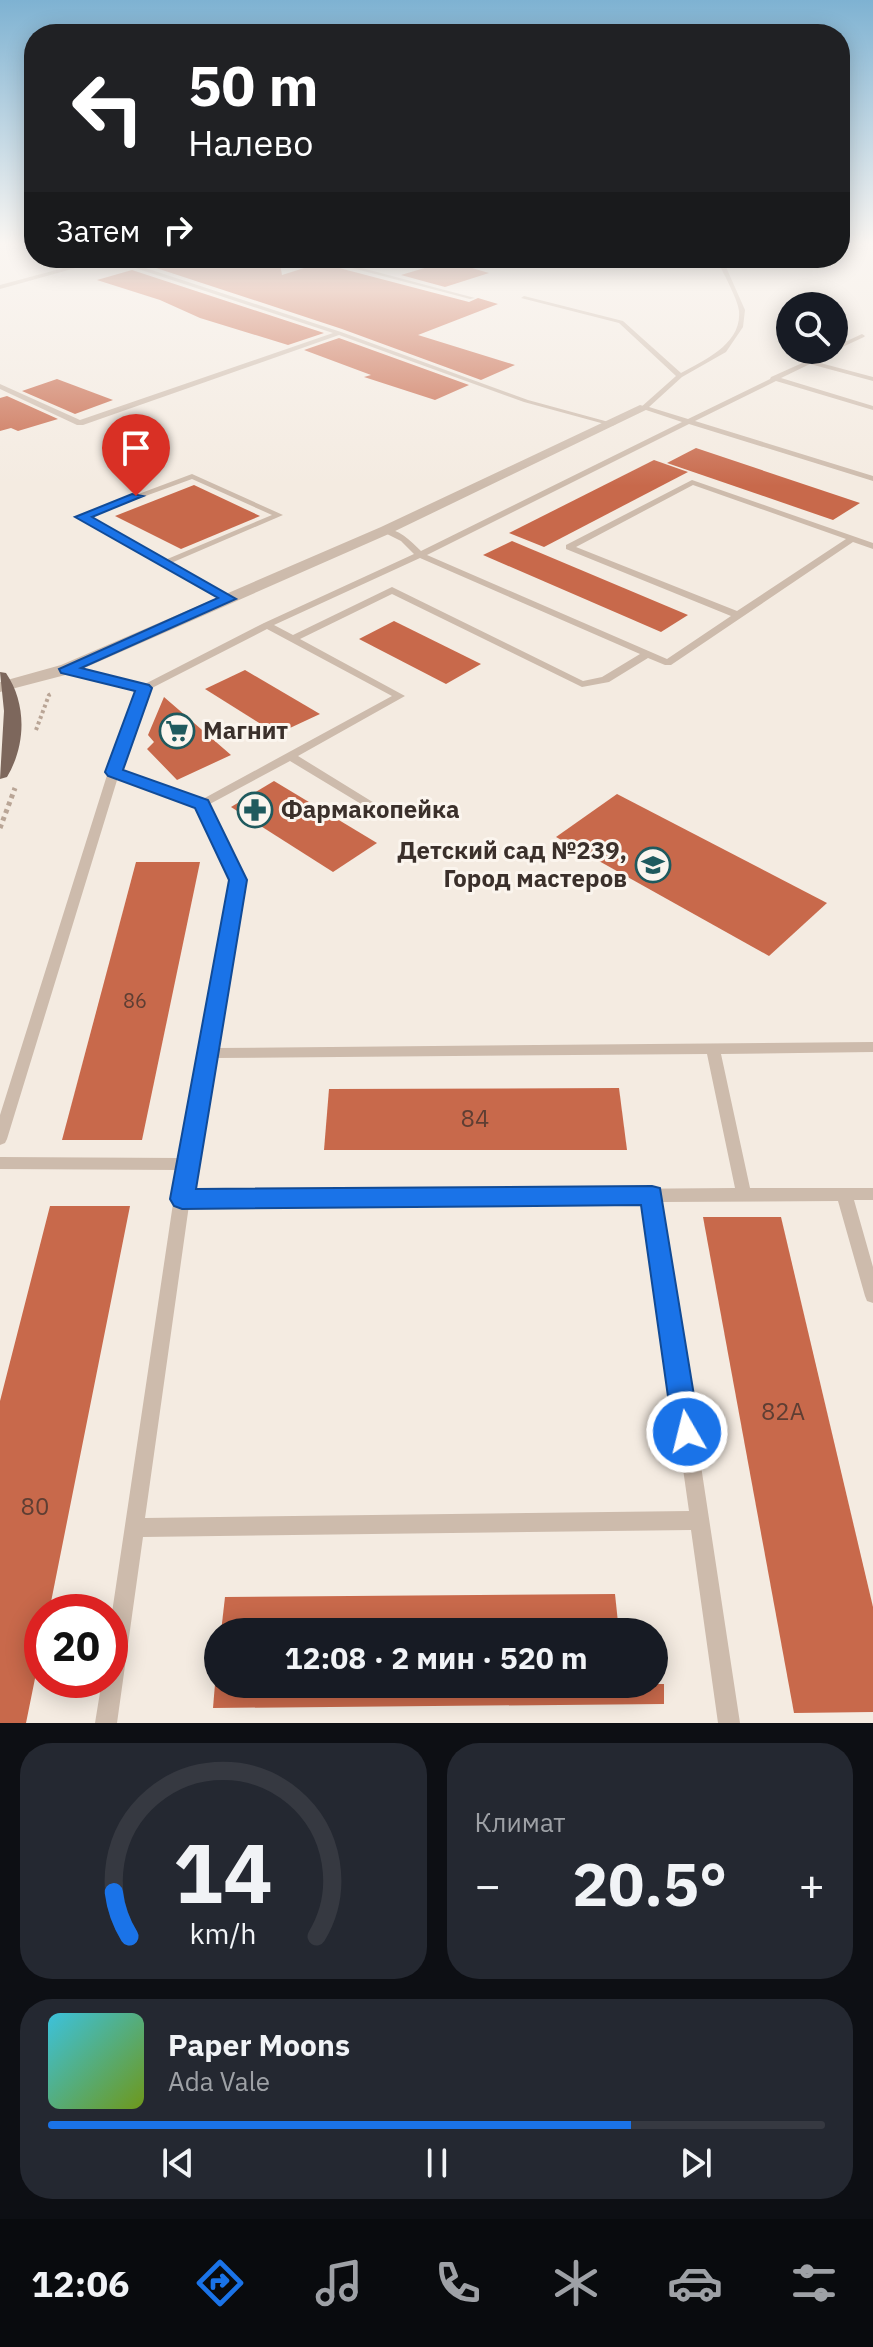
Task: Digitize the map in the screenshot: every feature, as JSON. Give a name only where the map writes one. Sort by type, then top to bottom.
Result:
[{"type":"main road","points":[[0,773],[11,746],[12,708],[2,683]]},
{"type":"street","points":[[2,683],[67,669],[386,530],[644,408]]},
{"type":"lane","points":[[316,325],[526,401],[612,424]]},
{"type":"lane","points":[[625,325],[680,376]]},
{"type":"lane","points":[[644,408],[680,376],[724,351],[740,325]]},
{"type":"lane","points":[[0,386],[80,423],[339,333]]},
{"type":"lane","points":[[848,343],[862,336]]},
{"type":"lane","points":[[67,669],[144,688],[804,364]]},
{"type":"lane","points":[[817,364],[873,379]]},
{"type":"lane","points":[[773,378],[873,408]]},
{"type":"lane","points":[[644,408],[873,479]]},
{"type":"lane","points":[[165,563],[279,515],[192,476],[81,517],[229,599]]},
{"type":"lane","points":[[738,615],[569,547],[692,482],[873,546]]},
{"type":"lane","points":[[386,530],[404,539],[420,555],[668,663],[852,539]]},
{"type":"lane","points":[[293,639],[392,590],[582,684],[605,680],[647,654]]},
{"type":"lane","points":[[202,804],[400,696],[267,625]]},
{"type":"lane","points":[[0,1139],[114,772],[144,688]]},
{"type":"lane","points":[[290,756],[380,811]]},
{"type":"lane","points":[[106,1723],[187,1164],[238,880],[202,804],[114,772]]},
{"type":"lane","points":[[207,1053],[873,1047]]},
{"type":"lane","points":[[713,1049],[744,1195]]},
{"type":"lane","points":[[0,1163],[187,1164]]},
{"type":"lane","points":[[844,1194],[873,1296]]},
{"type":"lane","points":[[182,1199],[873,1194]]},
{"type":"lane","points":[[652,1195],[729,1723]]},
{"type":"lane","points":[[134,1528],[700,1520]]},
{"type":"building","points":[[224,325],[301,325],[324,333],[288,345]]},
{"type":"building","points":[[331,325],[443,325],[418,335],[515,365],[481,380]]},
{"type":"building","points":[[339,338],[469,385],[435,400],[364,377],[371,375],[304,350]]},
{"type":"building","points":[[57,379],[113,400],[75,414],[22,391]]},
{"type":"building","points":[[7,396],[58,419],[18,431],[11,428],[0,431],[0,398]]},
{"type":"building","points":[[696,448],[860,503],[833,520],[667,463]]},
{"type":"building","points":[[654,460],[688,472],[544,547],[509,533]]},
{"type":"building","points":[[194,485],[260,516],[181,549],[115,516]]},
{"type":"building","points":[[512,541],[688,615],[661,632],[483,555]]},
{"type":"building","points":[[394,621],[481,664],[446,684],[359,639]]},
{"type":"building","points":[[245,670],[320,714],[277,734],[205,689]]},
{"type":"building","name":"Магнит","points":[[164,697],[231,755],[177,780],[147,749],[154,742],[148,735]]},
{"type":"building","points":[[274,781],[377,843],[333,872],[231,807]]},
{"type":"building","points":[[617,794],[827,903],[769,956],[556,837]]},
{"type":"building","points":[[136,862],[200,862],[142,1140],[62,1140]]},
{"type":"building","points":[[619,1088],[627,1150],[324,1150],[329,1089]]},
{"type":"building","points":[[50,1206],[130,1206],[53,1594],[24,1594],[24,1698],[31,1698],[26,1723],[0,1723],[0,1401]]},
{"type":"building","points":[[703,1217],[781,1217],[873,1607],[873,1712],[794,1713]]},
{"type":"building","points":[[615,1594],[618,1618],[223,1618],[225,1597]]},
{"type":"building","points":[[214,1698],[664,1698],[664,1704],[213,1708]]},
{"type":"place","name":"Магнит","points":[[177,731]]},
{"type":"place","name":"Фармакопейка","points":[[255,810]]},
{"type":"place","name":"Детский сад №239, Город мастеров","points":[[653,865]]},
{"type":"route","points":[[136,496],[81,517],[229,599],[67,669],[144,688],[114,772],[202,804],[238,880],[182,1199],[652,1195],[687,1432]]}]
